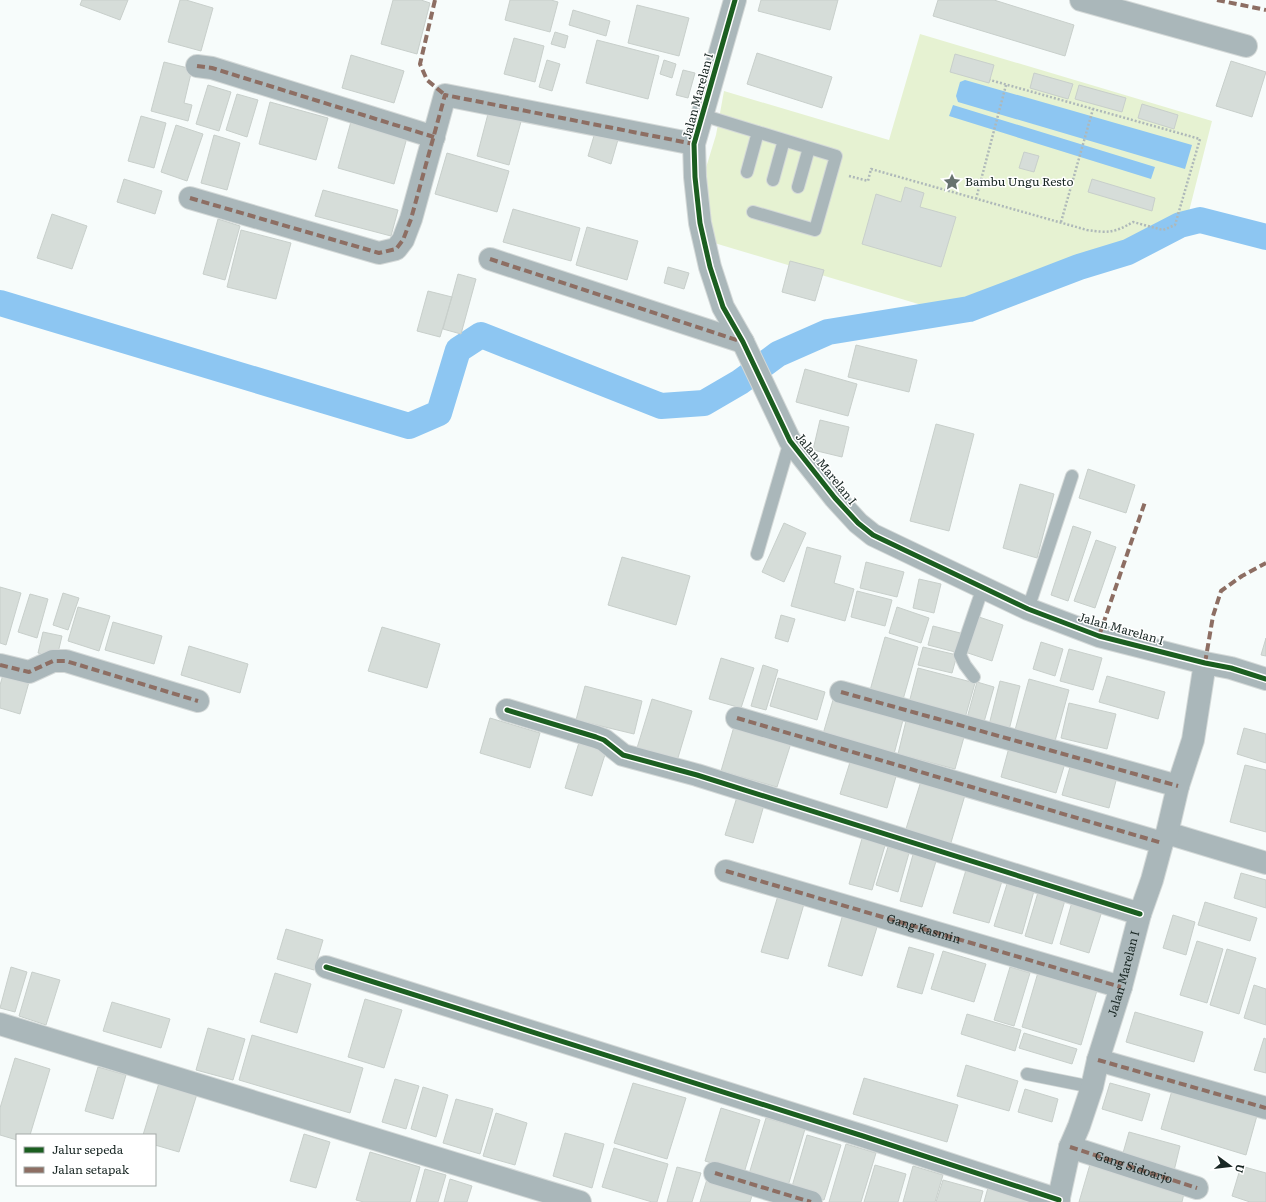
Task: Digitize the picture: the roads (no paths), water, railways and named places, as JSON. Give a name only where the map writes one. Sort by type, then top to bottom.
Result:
[{"type":"street","name":"Jalan Marelan I","points":[[735,0],[694,144],[695,176],[700,223],[710,267],[723,307],[743,342],[790,441],[835,498],[858,523],[873,535],[1028,609],[1099,636],[1205,663],[1193,740],[1178,786],[1152,880],[1140,914],[1121,987],[1098,1060],[1092,1087],[1079,1126],[1070,1147],[1058,1201]]},
{"type":"street","points":[[1081,0],[1246,46]]},
{"type":"street","points":[[197,66],[212,68],[434,137]]},
{"type":"street","points":[[190,198],[379,253],[396,249],[403,240],[411,219],[445,95],[694,144]]},
{"type":"street","points":[[490,259],[743,342]]},
{"type":"street","points":[[0,665],[29,672],[53,661],[66,661],[198,701]]},
{"type":"street","points":[[1205,663],[1231,668],[1266,679]]},
{"type":"street","points":[[841,692],[1178,786]]},
{"type":"street","points":[[508,710],[604,740],[623,755],[697,775],[1140,914]]},
{"type":"street","points":[[737,718],[1164,838],[1266,862]]},
{"type":"street","name":"Gang Kasmin","points":[[726,871],[1121,987]]},
{"type":"street","points":[[326,967],[870,1138],[1058,1201]]},
{"type":"street","points":[[0,1024],[580,1202]]},
{"type":"street","points":[[1098,1060],[1266,1108]]},
{"type":"street","name":"Gang Sidoarjo","points":[[1070,1147],[1197,1188]]},
{"type":"street","points":[[715,1173],[811,1202]]},
{"type":"lane","points":[[702,115],[836,156],[815,230],[753,212]]},
{"type":"lane","points":[[747,172],[758,132]]},
{"type":"lane","points":[[773,180],[784,140]]},
{"type":"lane","points":[[798,187],[809,148]]},
{"type":"lane","points":[[757,554],[790,441]]},
{"type":"lane","points":[[1028,609],[1072,476]]},
{"type":"lane","points":[[974,677],[965,666],[960,655],[983,587]]},
{"type":"lane","points":[[1027,1074],[1092,1087]]},
{"type":"water","points":[[965,80],[1192,145],[1185,169],[958,102],[956,96],[960,82]]},
{"type":"water","points":[[953,105],[1155,167],[1151,179],[949,116]]},
{"type":"waterway","points":[[0,303],[409,426],[439,413],[458,350],[481,335],[661,406],[704,403],[740,382],[778,354],[828,332],[969,309],[1079,267],[1128,252],[1180,225],[1200,220],[1266,237]]},
{"type":"place","name":"Bambu Ungu Resto","points":[[952,182]]}]
